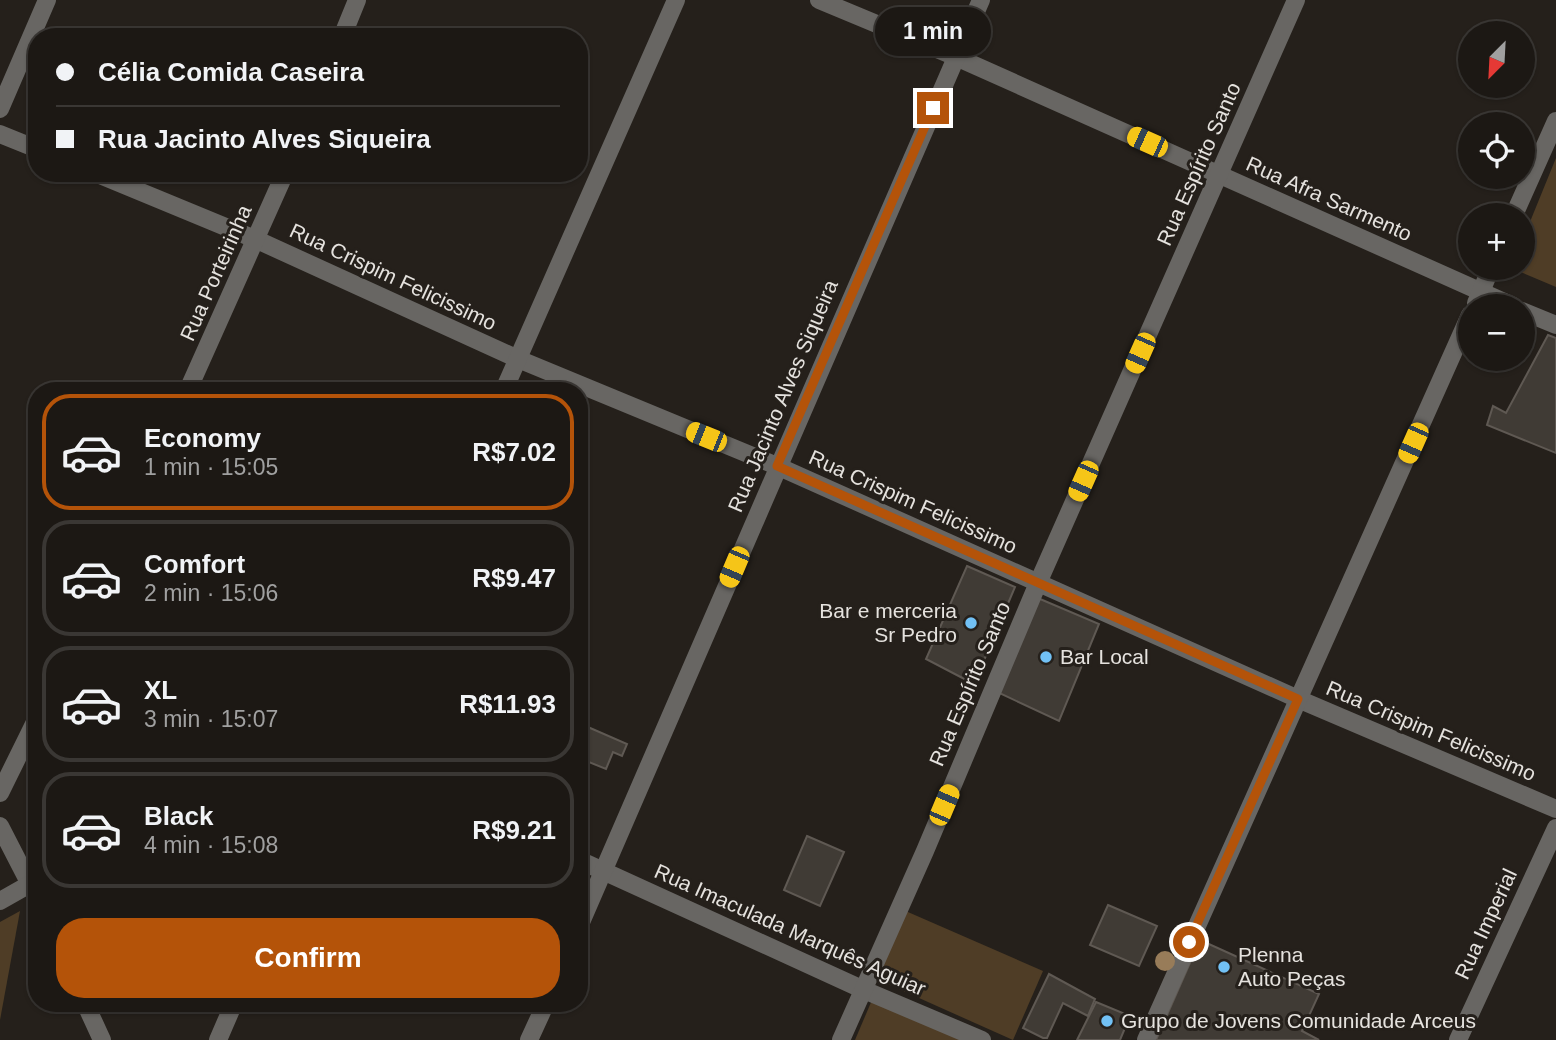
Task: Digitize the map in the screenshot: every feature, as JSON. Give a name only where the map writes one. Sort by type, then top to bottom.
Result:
[{"type":"street","points":[[35,28],[47,0]]},
{"type":"street","points":[[346,28],[358,0]]},
{"type":"street","points":[[508,382],[676,0]]},
{"type":"street","name":"Rua Afra Sarmento","points":[[819,0],[956,57],[1220,174],[1467,294]]},
{"type":"street","name":"Rua Jacinto Alves Siqueira","points":[[588,907],[981,0]]},
{"type":"street","name":"Rua Espírito Santo","points":[[841,1040],[1038,583],[1296,0]]},
{"type":"street","points":[[0,108],[28,44]]},
{"type":"street","points":[[1519,203],[1556,121]]},
{"type":"street","points":[[0,134],[28,145]]},
{"type":"street","name":"Rua Crispim Felicissimo","points":[[117,182],[257,240],[574,382]]},
{"type":"street","name":"Rua Porteirinha","points":[[192,382],[281,182]]},
{"type":"street","points":[[1535,316],[1556,325]]},
{"type":"street","points":[[1146,1040],[1458,343]]},
{"type":"street","name":"Rua Crispim Felicissimo","points":[[588,388],[777,466],[1298,699],[1556,809]]},
{"type":"street","points":[[0,793],[28,736]]},
{"type":"street","points":[[0,826],[28,880]]},
{"type":"street","name":"Rua Imperial","points":[[1458,1040],[1556,828]]},
{"type":"street","name":"Rua Imaculada Marquês Aguiar","points":[[588,864],[864,990],[982,1040]]},
{"type":"street","points":[[0,901],[28,893]]},
{"type":"street","points":[[89,1012],[102,1040]]},
{"type":"street","points":[[218,1040],[230,1012]]},
{"type":"street","points":[[529,1040],[542,1012]]},
{"type":"shaded area","points":[[1556,158],[1556,287],[1535,278],[1535,210]]},
{"type":"shaded area","points":[[901,909],[1043,971],[1013,1040],[872,977]]},
{"type":"shaded area","points":[[20,911],[0,1020],[0,922]]},
{"type":"shaded area","points":[[872,1000],[969,1040],[855,1040]]},
{"type":"building","points":[[1548,335],[1556,338],[1556,453],[1487,425],[1493,406],[1506,413],[1529,371],[1535,371],[1535,359]]},
{"type":"building","name":"Bar e merceria Sr Pedro","points":[[967,566],[1015,587],[974,684],[926,659]]},
{"type":"building","name":"Bar Local","points":[[1033,596],[1099,624],[1059,721],[993,690]]},
{"type":"building","points":[[588,727],[627,744],[622,756],[613,752],[606,769],[588,762]]},
{"type":"building","points":[[807,836],[844,852],[820,906],[784,890]]},
{"type":"building","points":[[1108,905],[1157,926],[1139,966],[1090,945]]},
{"type":"building","name":"Plenna Auto Peças","points":[[1200,940],[1319,994],[1302,1031],[1319,1040],[1156,1040]]},
{"type":"building","points":[[1049,974],[1095,999],[1088,1016],[1063,1003],[1047,1038],[1043,1038],[1023,1028]]},
{"type":"building","name":"Grupo de Jovens Comunidade Arceus","points":[[1096,1002],[1130,1016],[1120,1040],[1077,1040]]},
{"type":"place","name":"Bar e merceria Sr Pedro","points":[[971,623]]},
{"type":"place","name":"Bar Local","points":[[1046,657]]},
{"type":"place","name":"Plenna Auto Peças","points":[[1224,967]]},
{"type":"place","name":"Grupo de Jovens Comunidade Arceus","points":[[1107,1021]]},
{"type":"route","points":[[933,108],[777,466],[1298,699],[1189,942]]}]
